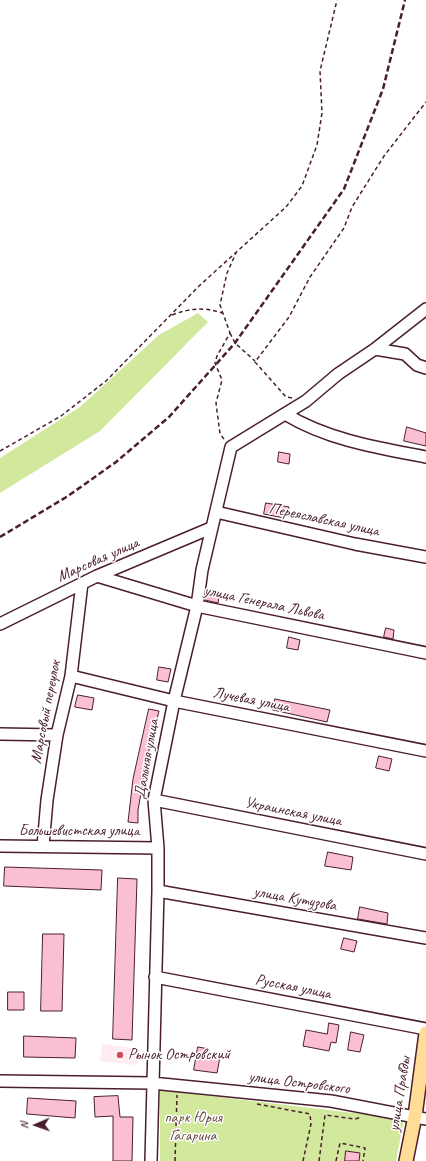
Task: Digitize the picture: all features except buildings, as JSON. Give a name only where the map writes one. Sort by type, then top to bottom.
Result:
[{"type":"main road","name":"улица Правды","points":[[406,1161],[420,1118],[426,1033]]},
{"type":"street","points":[[231,447],[306,401],[338,374],[375,349],[426,309]]},
{"type":"street","points":[[375,349],[405,354],[417,365],[426,368]]},
{"type":"street","points":[[285,414],[304,426],[359,444],[426,457]]},
{"type":"street","name":"Дальняя улица","points":[[151,1161],[158,892],[158,848],[154,800],[174,700],[197,606],[202,570],[211,528],[231,447]]},
{"type":"street","name":"Переяславская улица","points":[[216,512],[355,544],[426,557]]},
{"type":"street","name":"Марсовая улица","points":[[0,624],[97,576],[211,528]]},
{"type":"street","name":"улица Генерала Львова","points":[[97,576],[197,606],[426,653]]},
{"type":"street","name":"Марсовый переулок","points":[[43,846],[47,800],[57,735],[71,676],[82,583]]},
{"type":"street","name":"Лучевая улица","points":[[71,676],[174,700],[426,751]]},
{"type":"street","points":[[0,734],[57,735]]},
{"type":"street","name":"Украинская улица","points":[[154,800],[426,854]]},
{"type":"street","name":"Большевистская улица","points":[[0,846],[158,848]]},
{"type":"street","name":"улица Кутузова","points":[[158,892],[426,938]]},
{"type":"street","name":"Русская улица","points":[[155,977],[426,1029]]},
{"type":"street","name":"улица Островского","points":[[0,1081],[152,1083],[331,1101],[420,1118]]},
{"type":"path","points":[[0,451],[61,416],[106,382],[171,315],[286,208],[302,186],[317,145],[322,113],[320,71],[338,0]]},
{"type":"path","points":[[255,362],[289,318],[310,277],[344,228],[352,207],[384,156],[426,102]]},
{"type":"path","points":[[237,252],[227,273],[220,305],[230,333],[235,343],[249,358],[255,362],[286,397],[306,401]]},
{"type":"path","points":[[171,315],[188,309],[211,309],[222,313]]},
{"type":"path","points":[[230,333],[217,356],[215,363],[222,380],[216,404],[220,434],[231,447]]},
{"type":"path","points":[[175,1161],[177,1086]]},
{"type":"path","points":[[258,1094],[257,1105],[310,1114],[311,1124],[303,1161]]},
{"type":"path","points":[[319,1161],[325,1115],[355,1119],[380,1110]]},
{"type":"path","points":[[336,1161],[340,1143],[365,1148],[363,1161]]},
{"type":"shaded area","name":"Рынок Островский","points":[[102,1044],[140,1049],[137,1065],[100,1061]]},
{"type":"green space","points":[[198,313],[208,322],[100,431],[0,493],[0,458],[80,407],[159,335]]},
{"type":"green space","name":"парк Юрия Гагарина","points":[[160,1090],[404,1119],[396,1161],[160,1161]]},
{"type":"railway","points":[[0,537],[68,496],[116,462],[169,417],[235,343],[344,189],[383,89],[405,0]]},
{"type":"place","name":"Рынок Островский","points":[[120,1055]]}]
